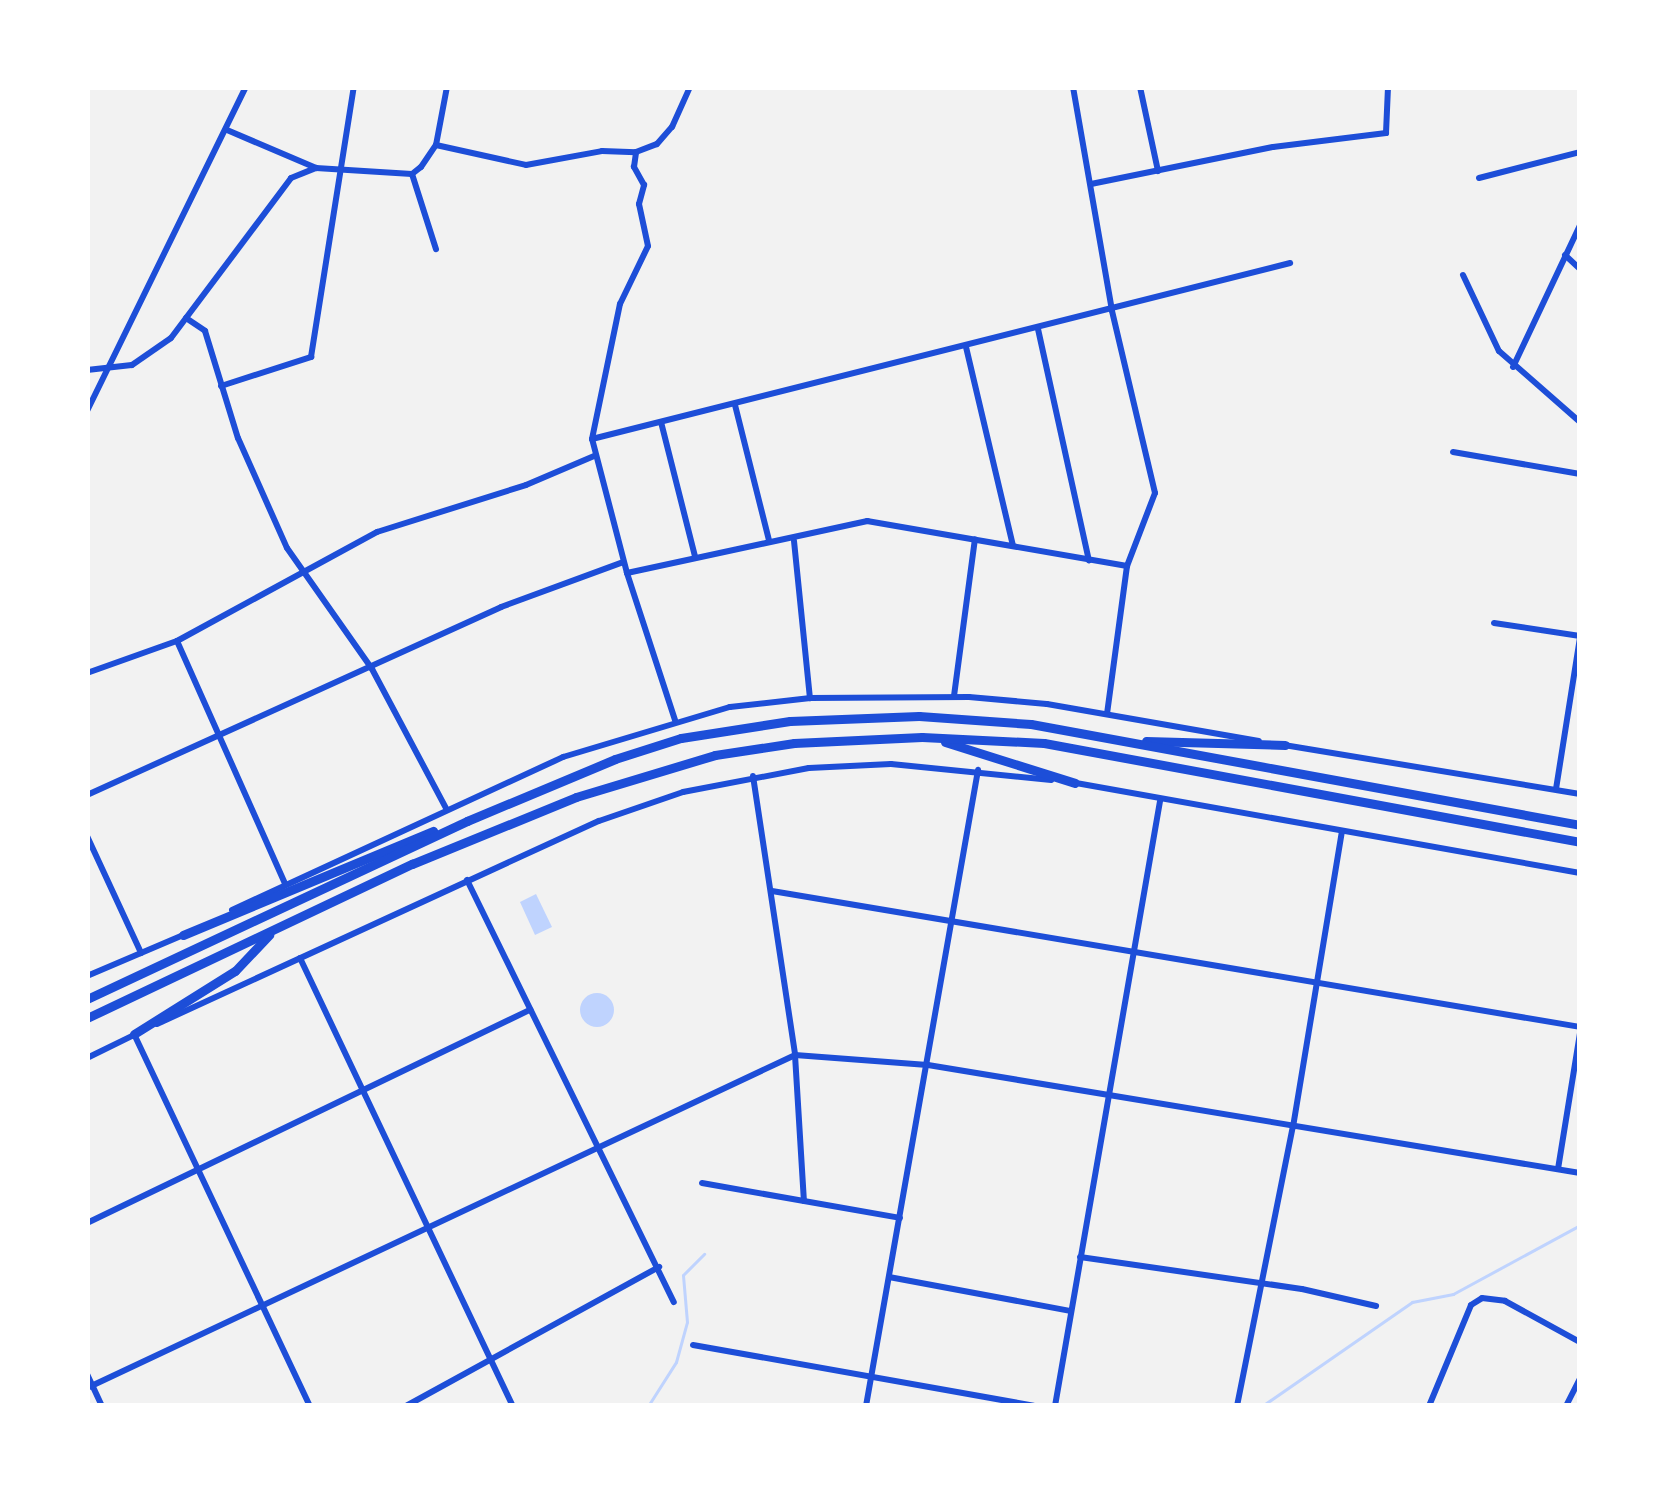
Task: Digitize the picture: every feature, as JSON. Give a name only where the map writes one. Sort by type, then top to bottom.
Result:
[{"type":"highway","points":[[87,999],[467,820],[615,759],[681,738],[790,721],[864,716],[985,719],[1580,825]]},
{"type":"highway","points":[[922,737],[994,754],[1075,783]]},
{"type":"highway","points":[[87,1018],[412,864],[626,778],[715,755],[794,743],[922,737],[1044,743],[1580,842]]},
{"type":"highway","points":[[1100,738],[1285,746]]},
{"type":"highway","points":[[183,935],[412,838],[467,820]]},
{"type":"highway","points":[[134,1034],[235,971],[276,928]]},
{"type":"street","points":[[87,412],[246,87]]},
{"type":"street","points":[[221,386],[311,357],[354,87]]},
{"type":"street","points":[[412,174],[436,146],[447,87]]},
{"type":"street","points":[[436,146],[526,165],[602,151],[636,152],[657,144],[673,128],[690,87]]},
{"type":"street","points":[[1073,87],[1112,310],[1155,493],[1127,566],[1107,714]]},
{"type":"street","points":[[1140,87],[1158,171]]},
{"type":"street","points":[[1091,184],[1273,147],[1386,133],[1388,87]]},
{"type":"street","points":[[227,130],[316,168],[412,174]]},
{"type":"street","points":[[636,152],[649,246],[620,304],[592,439],[627,573],[675,720]]},
{"type":"street","points":[[1480,178],[1580,152]]},
{"type":"street","points":[[87,370],[149,358],[186,318],[280,189],[291,178],[316,168]]},
{"type":"street","points":[[412,174],[436,249]]},
{"type":"street","points":[[1513,367],[1580,225]]},
{"type":"street","points":[[1564,254],[1580,269]]},
{"type":"street","points":[[592,439],[1290,263]]},
{"type":"street","points":[[1463,275],[1487,332],[1513,367],[1580,422]]},
{"type":"street","points":[[186,318],[205,332],[268,511],[372,669],[446,808]]},
{"type":"street","points":[[1038,329],[1089,560]]},
{"type":"street","points":[[966,347],[1013,546]]},
{"type":"street","points":[[734,405],[769,540]]},
{"type":"street","points":[[661,422],[695,556]]},
{"type":"street","points":[[1453,452],[1580,475]]},
{"type":"street","points":[[87,674],[177,640],[377,532],[526,485],[594,456]]},
{"type":"street","points":[[627,573],[769,540],[794,541],[824,527],[868,521],[1127,566]]},
{"type":"street","points":[[954,696],[975,539]]},
{"type":"street","points":[[794,541],[811,698]]},
{"type":"street","points":[[87,795],[501,607],[624,562]]},
{"type":"street","points":[[1494,622],[1580,637],[1556,789]]},
{"type":"street","points":[[177,640],[285,884]]},
{"type":"street","points":[[87,976],[446,808],[597,743],[675,720],[811,698],[954,696],[1107,714],[1580,794]]},
{"type":"street","points":[[87,1058],[599,821],[683,791],[753,776],[891,764],[979,770],[1580,873]]},
{"type":"street","points":[[866,1406],[979,770]]},
{"type":"street","points":[[753,776],[795,1054],[804,1201]]},
{"type":"street","points":[[1055,1406],[1160,801]]},
{"type":"street","points":[[1237,1406],[1292,1127],[1342,831]]},
{"type":"street","points":[[87,836],[141,953]]},
{"type":"street","points":[[467,880],[674,1302]]},
{"type":"street","points":[[772,891],[1580,1030],[1558,1169]]},
{"type":"street","points":[[300,958],[513,1406]]},
{"type":"street","points":[[87,1223],[530,1010]]},
{"type":"street","points":[[134,1034],[310,1406]]},
{"type":"street","points":[[90,1386],[795,1054],[928,1065],[1580,1173]]},
{"type":"street","points":[[702,1183],[900,1218]]},
{"type":"street","points":[[1080,1257],[1376,1306]]},
{"type":"street","points":[[406,1406],[659,1267]]},
{"type":"street","points":[[889,1277],[1070,1311]]},
{"type":"street","points":[[1429,1406],[1471,1305],[1493,1297],[1580,1342]]},
{"type":"street","points":[[693,1345],[1034,1406]]},
{"type":"street","points":[[87,1374],[102,1406]]},
{"type":"street","points":[[1567,1406],[1580,1378]]},
{"type":"water","points":[[536,894],[552,927],[535,935],[520,902]]},
{"type":"water","points":[[597,993],[609,998],[614,1010],[609,1022],[597,1027],[585,1022],[580,1010],[585,998]]},
{"type":"waterway","points":[[1262,1406],[1412,1302],[1453,1294],[1580,1225]]},
{"type":"waterway","points":[[648,1406],[676,1362],[687,1322],[683,1275],[704,1254]]}]
